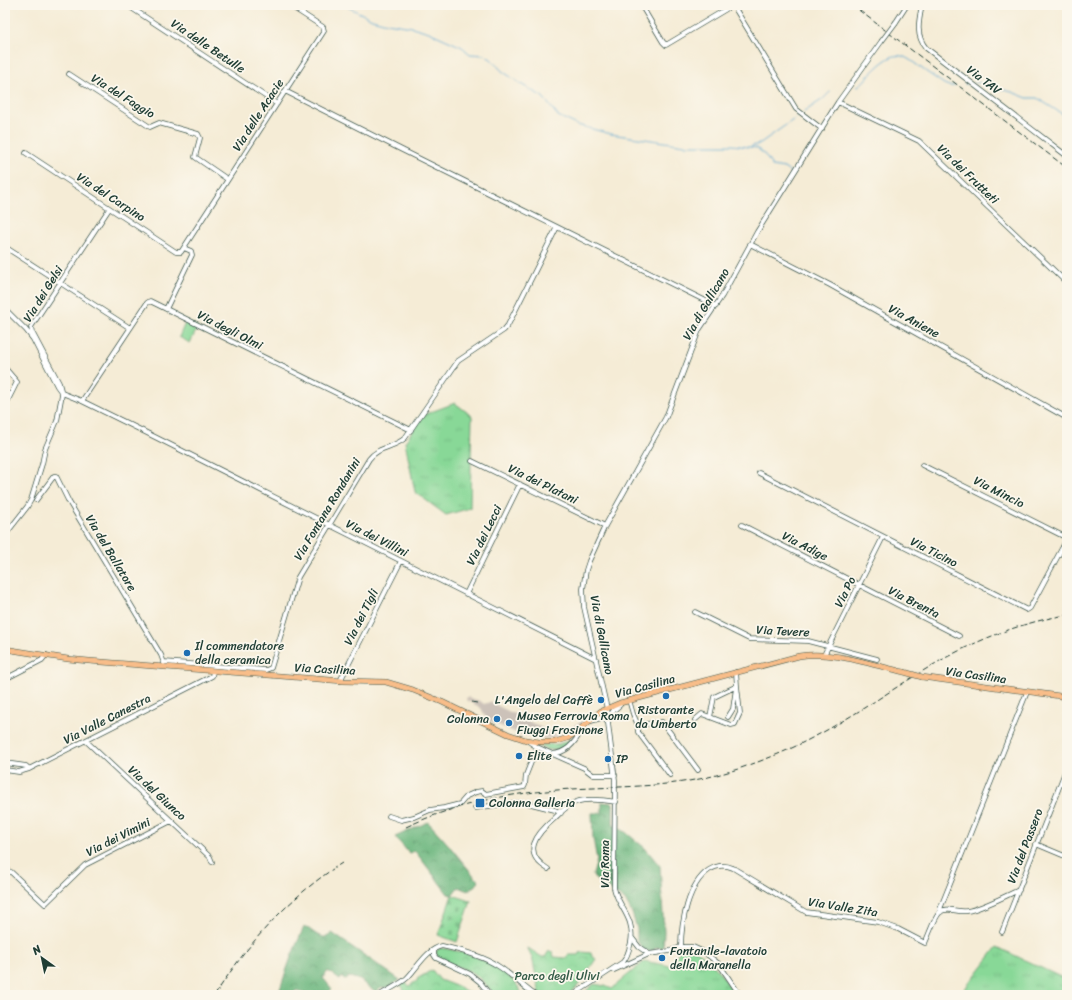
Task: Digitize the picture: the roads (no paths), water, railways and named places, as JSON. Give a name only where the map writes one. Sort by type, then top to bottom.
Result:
[{"type":"main road","name":"Via Casilina","points":[[5,649],[68,659],[164,668],[340,681],[382,681],[442,702],[500,730],[526,740],[555,742],[568,738],[606,708],[628,700],[799,656],[812,654],[824,654],[949,682],[1067,697]]},
{"type":"street","name":"Via delle Betulle","points":[[127,5],[277,104]]},
{"type":"street","name":"Via delle Acacie","points":[[184,248],[227,179],[325,30],[323,27],[289,5]]},
{"type":"street","points":[[641,5],[666,45],[733,5],[796,109],[822,129]]},
{"type":"street","name":"Via di Gallicano","points":[[606,708],[584,607],[583,589],[586,570],[605,526],[666,417],[696,337],[702,325],[716,306],[734,276],[750,244],[838,102],[907,5]]},
{"type":"street","name":"Via TAV","points":[[922,5],[918,32],[924,46],[1067,156]]},
{"type":"street","name":"Via del Faggio","points":[[69,74],[150,127],[159,123],[198,134],[200,138],[195,157],[227,179]]},
{"type":"street","points":[[285,91],[716,306]]},
{"type":"street","name":"Via dei Frutteti","points":[[838,102],[919,141],[1067,283]]},
{"type":"street","name":"Via del Carpino","points":[[26,153],[176,252],[180,253],[184,248]]},
{"type":"street","name":"Via dei Gelsi","points":[[62,393],[59,383],[31,329],[32,325],[109,209]]},
{"type":"street","name":"Via Fontana Rondanini","points":[[164,662],[266,670],[270,669],[298,577],[370,458],[381,449],[402,441],[458,361],[508,326],[557,227]]},
{"type":"street","name":"Via Aniene","points":[[750,244],[830,285],[1067,418]]},
{"type":"street","points":[[5,247],[130,328]]},
{"type":"street","points":[[166,309],[192,256],[191,251],[184,248]]},
{"type":"street","name":"Via degli Olmi","points":[[82,401],[130,328],[150,301],[411,430]]},
{"type":"street","points":[[5,309],[32,337],[62,393],[56,423],[45,449],[42,464],[30,501],[5,535]]},
{"type":"street","points":[[5,368],[17,382],[5,406]]},
{"type":"street","name":"Via dei Villini","points":[[62,393],[82,401],[596,660]]},
{"type":"street","name":"Via dei Platani","points":[[472,461],[605,526]]},
{"type":"street","name":"Via Mincio","points":[[922,465],[1067,539]]},
{"type":"street","name":"Via Ticino","points":[[759,473],[1028,610],[1067,539]]},
{"type":"street","name":"Via del Ballatore","points":[[36,500],[56,476],[69,502],[164,662]]},
{"type":"street","name":"Via dei Lecci","points":[[466,594],[520,484]]},
{"type":"street","name":"Via Adige","points":[[742,525],[859,586]]},
{"type":"street","name":"Via Po","points":[[824,654],[883,537]]},
{"type":"street","name":"Via dei Tigli","points":[[340,681],[400,561]]},
{"type":"street","name":"Via Brenta","points":[[859,586],[959,636]]},
{"type":"street","name":"Via Tevere","points":[[695,612],[747,638],[808,641],[876,659]]},
{"type":"street","points":[[5,679],[42,660],[46,655]]},
{"type":"street","points":[[164,662],[164,668]]},
{"type":"street","name":"Via Valle Canestra","points":[[5,770],[19,772],[29,769],[212,676],[213,671]]},
{"type":"street","points":[[694,720],[702,714],[731,725],[735,724],[740,713],[736,672]]},
{"type":"street","points":[[710,717],[713,698],[737,686]]},
{"type":"street","points":[[728,717],[733,709],[737,686]]},
{"type":"street","points":[[1019,890],[969,911],[947,909],[941,912],[940,909],[1027,692]]},
{"type":"street","points":[[609,718],[616,708],[628,700],[633,716],[638,725],[637,728],[639,733],[670,775]]},
{"type":"street","name":"Via Roma","points":[[606,708],[609,718],[608,723]]},
{"type":"street","name":"Via Roma","points":[[574,994],[621,964],[627,957],[632,938],[632,927],[630,921],[614,888],[616,802],[615,775],[608,723],[605,716],[606,708]]},
{"type":"street","points":[[587,724],[600,718],[605,719],[608,723]]},
{"type":"street","points":[[638,725],[662,722],[698,770]]},
{"type":"street","points":[[552,754],[559,753],[566,749],[577,737],[582,728]]},
{"type":"street","points":[[526,740],[537,747],[584,768],[593,775],[615,775]]},
{"type":"street","name":"Via del Giunco","points":[[86,741],[210,857],[212,862]]},
{"type":"street","points":[[389,816],[404,820],[430,810],[460,804],[467,796],[478,791],[482,791],[486,794],[524,787],[526,775],[537,747]]},
{"type":"street","points":[[5,763],[26,766],[29,769]]},
{"type":"street","name":"Via del Passero","points":[[1002,932],[1067,767]]},
{"type":"street","points":[[548,869],[536,860],[534,853],[535,841],[540,831],[574,803],[580,801],[605,800],[616,802]]},
{"type":"street","points":[[475,808],[512,803],[527,803],[561,813]]},
{"type":"street","name":"Via dei Vimini","points":[[5,870],[11,872],[45,904],[85,865],[171,821]]},
{"type":"street","points":[[1036,844],[1067,857]]},
{"type":"street","name":"Via Valle Zita","points":[[681,947],[686,914],[692,892],[703,874],[720,865],[733,868],[806,912],[878,922],[898,929],[925,943],[938,915],[941,912]]},
{"type":"street","points":[[632,938],[641,949],[649,954]]},
{"type":"street","points":[[380,995],[405,979],[428,955],[438,947],[443,946],[486,959],[504,970],[530,993],[535,995]]},
{"type":"street","points":[[610,972],[649,954],[670,951],[681,947],[692,947],[711,956],[719,964],[740,995]]},
{"type":"street","points":[[435,950],[434,955],[436,958],[470,974],[490,995]]},
{"type":"waterway","points":[[344,5],[372,19],[429,32],[462,47],[470,54],[484,55],[491,59],[502,71],[543,97],[558,116],[577,125],[611,134],[685,145],[732,145],[757,148],[765,155],[772,166],[784,168],[791,173]]},
{"type":"waterway","points":[[857,87],[883,62],[894,56],[909,59],[944,84],[954,86]]},
{"type":"waterway","points":[[975,82],[1012,92],[1027,98],[1037,98],[1067,117]]},
{"type":"waterway","points":[[804,112],[823,99],[830,92]]},
{"type":"waterway","points":[[752,146],[759,144],[800,115]]},
{"type":"railway","points":[[852,5],[1067,168]]},
{"type":"railway","points":[[406,827],[457,808],[492,799],[528,793],[561,790],[675,783],[738,769],[780,753],[821,733],[938,662],[968,646],[1017,627],[1067,615]]},
{"type":"railway","points":[[472,702],[477,703]]},
{"type":"railway","points":[[215,995],[241,958],[271,922],[305,890],[342,863]]},
{"type":"place","name":"Il commendatore della ceramica","points":[[187,653]]},
{"type":"place","name":"Ristorante da Umberto","points":[[666,696]]},
{"type":"place","name":"L'Angelo del Caffè","points":[[601,700]]},
{"type":"place","name":"Colonna","points":[[497,719]]},
{"type":"place","name":"Museo Ferrovia Roma Fiuggi Frosinone","points":[[509,723]]},
{"type":"place","name":"Elite","points":[[519,756]]},
{"type":"place","name":"IP","points":[[608,759]]},
{"type":"place","name":"Colonna Galleria","points":[[480,803]]},
{"type":"place","name":"Fontanile-lavatoio della Maranella","points":[[662,958]]},
{"type":"park label","name":"Parco degli Ulivi","points":[[557,976]]}]
